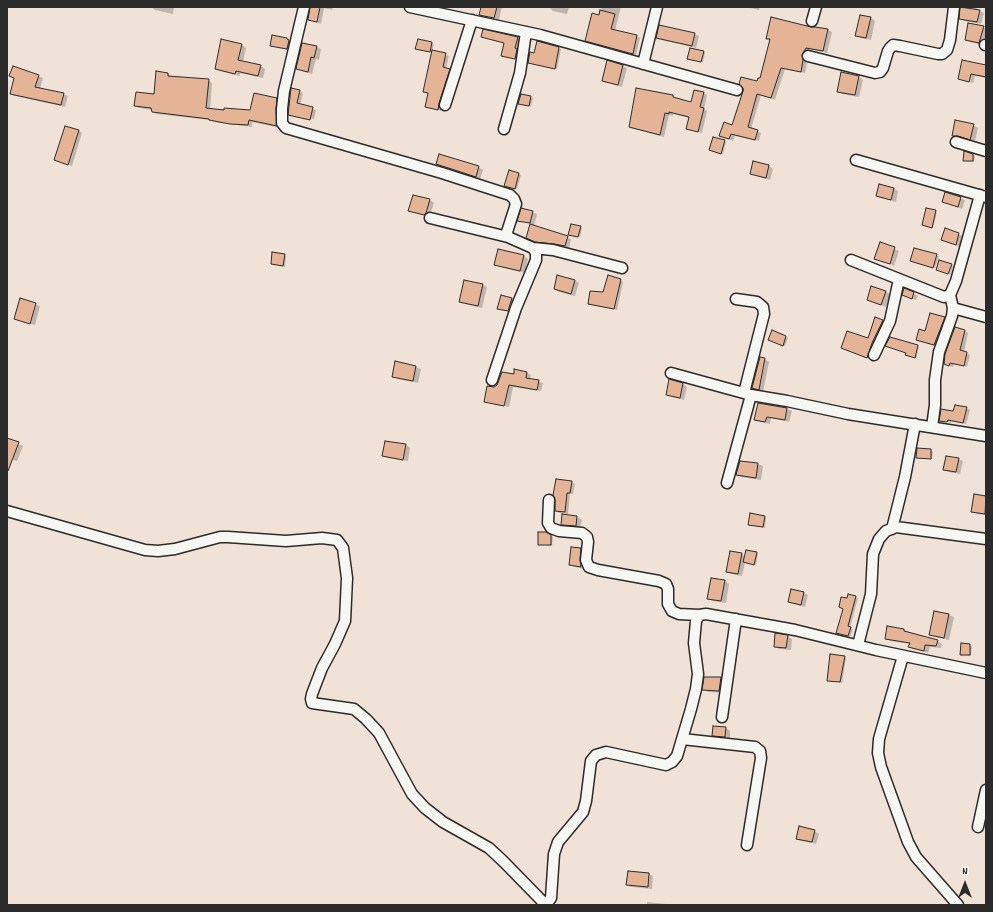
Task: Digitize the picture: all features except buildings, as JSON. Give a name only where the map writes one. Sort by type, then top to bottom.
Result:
[{"type":"street","points":[[304,7],[283,97],[282,122],[286,128],[510,194],[514,198],[516,204],[507,232],[508,237]]},
{"type":"street","points":[[410,7],[526,32],[737,90]]},
{"type":"street","points":[[643,64],[657,7]]},
{"type":"street","points":[[812,21],[816,7]]},
{"type":"street","points":[[808,56],[875,73],[880,72],[883,68],[888,51],[893,46],[942,54],[947,50],[950,40],[954,7]]},
{"type":"street","points":[[445,105],[472,20]]},
{"type":"street","points":[[504,129],[520,73],[526,32]]},
{"type":"street","points":[[956,142],[986,151]]},
{"type":"street","points":[[856,160],[983,196],[956,281],[950,295],[953,308],[952,316],[940,352],[935,380],[935,405],[932,427]]},
{"type":"street","points":[[430,218],[508,237],[533,248],[553,250],[622,268]]},
{"type":"street","points":[[492,380],[516,308],[536,260],[536,253],[533,248]]},
{"type":"street","points":[[851,260],[944,297],[950,295]]},
{"type":"street","points":[[874,355],[890,321],[899,279]]},
{"type":"street","points":[[726,483],[748,394],[764,314],[763,307],[756,302],[736,299]]},
{"type":"street","points":[[953,308],[986,317]]},
{"type":"street","points":[[672,373],[748,394],[848,414],[986,436]]},
{"type":"street","points":[[892,529],[905,477],[915,424]]},
{"type":"street","points":[[549,500],[548,523],[551,528],[559,531],[582,533],[587,537],[588,542],[586,560],[589,567],[659,581],[666,584],[668,589],[668,604],[672,611],[679,614],[706,614],[795,630],[903,656],[986,673]]},
{"type":"street","points":[[7,511],[145,550],[158,551],[175,549],[220,537],[286,541],[322,538],[337,540],[343,548],[347,578],[345,621],[322,668],[312,694],[312,702],[320,705],[354,710],[366,719],[379,733],[412,794],[425,808],[443,822],[489,848],[543,902],[548,902],[551,898],[554,854],[558,842],[583,812],[586,801],[591,761],[596,755],[606,752],[666,765],[672,762],[677,756],[696,689],[698,674],[694,656],[694,643],[698,615]]},
{"type":"street","points":[[858,645],[871,594],[873,554],[879,539],[886,531],[896,527],[986,539]]},
{"type":"street","points":[[722,717],[736,619]]},
{"type":"street","points":[[903,656],[879,739],[878,753],[881,767],[908,842],[916,858],[958,905]]},
{"type":"street","points":[[682,739],[755,748],[760,751],[761,758],[747,845]]},
{"type":"street","points":[[978,827],[986,790]]}]
